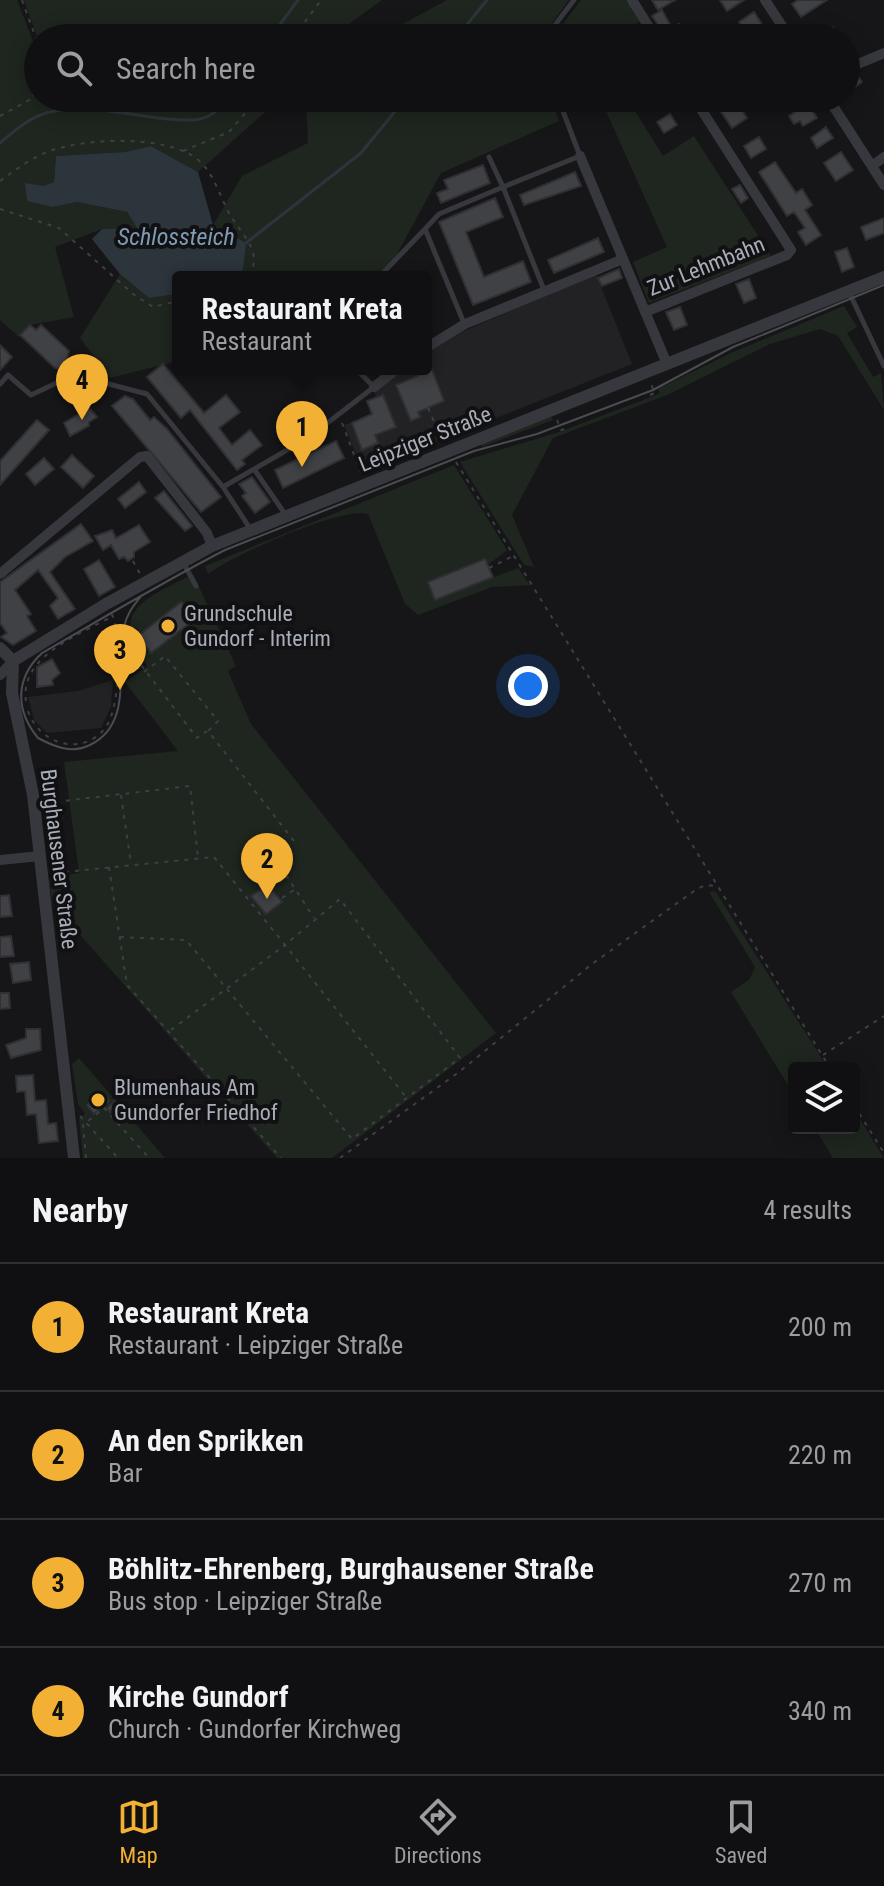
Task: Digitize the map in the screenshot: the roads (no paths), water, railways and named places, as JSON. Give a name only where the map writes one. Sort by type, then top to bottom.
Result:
[{"type":"street","points":[[632,0],[647,24]]},
{"type":"street","points":[[767,1],[781,24]]},
{"type":"street","points":[[860,63],[884,53]]},
{"type":"street","name":"Zur Lehmbahn","points":[[645,312],[787,255],[791,250],[703,112]]},
{"type":"street","points":[[837,112],[884,185]]},
{"type":"street","name":"Zur Lehmbahn","points":[[580,156],[667,364]]},
{"type":"street","points":[[872,166],[884,157]]},
{"type":"street","points":[[432,344],[465,324],[623,259]]},
{"type":"street","name":"Leipziger Straße","points":[[0,675],[13,661],[106,604],[212,546],[884,277]]},
{"type":"street","points":[[374,387],[389,375]]},
{"type":"street","points":[[0,574],[140,457],[147,456],[207,533],[212,546]]},
{"type":"street","points":[[0,648],[13,661]]},
{"type":"street","name":"Burghausener Straße","points":[[13,661],[12,693],[30,782],[40,856],[74,1158]]},
{"type":"street","points":[[0,860],[40,856]]},
{"type":"lane","points":[[556,24],[574,0]]},
{"type":"lane","name":"Zur Lehmbahn","points":[[563,112],[580,156]]},
{"type":"lane","points":[[385,271],[439,214],[580,156]]},
{"type":"lane","points":[[489,157],[544,291]]},
{"type":"lane","points":[[425,229],[465,324]]},
{"type":"lane","points":[[848,291],[884,366]]},
{"type":"lane","points":[[0,384],[8,375],[31,395],[65,379],[82,377],[124,391],[147,394],[223,487],[252,531]]},
{"type":"lane","points":[[223,487],[339,416],[374,387],[362,375]]},
{"type":"lane","points":[[254,469],[286,516]]},
{"type":"lane","points":[[182,560],[196,586]]},
{"type":"water","name":"Schlossteich","points":[[151,146],[198,172],[213,225],[246,243],[242,271],[172,271],[172,295],[149,298],[120,274],[92,239],[102,229],[137,228],[127,212],[77,202],[53,207],[27,201],[25,183],[43,186],[54,182],[56,156],[125,152]]},
{"type":"waterway","points":[[280,24],[298,0]]},
{"type":"waterway","points":[[467,24],[487,0]]},
{"type":"waterway","points":[[0,143],[28,122],[52,112]]},
{"type":"waterway","points":[[116,112],[175,120],[204,118],[214,112]]},
{"type":"waterway","points":[[246,243],[361,153],[395,112]]},
{"type":"tram line","points":[[142,595],[125,622],[120,692],[113,723],[104,735],[83,748],[57,747],[38,738],[25,716],[21,694],[27,673],[42,653],[133,600],[156,587],[202,562],[225,550],[474,451],[537,434],[653,390],[733,347],[884,285]]},
{"type":"place","name":"Kirche Gundorf","points":[[82,420]]},
{"type":"place","name":"Restaurant Kreta","points":[[302,467]]},
{"type":"place","name":"Grundschule Gundorf - Interim","points":[[168,626]]},
{"type":"place","name":"Böhlitz-Ehrenberg, Burghausener Straße","points":[[120,690]]},
{"type":"place","name":"An den Sprikken","points":[[267,899]]},
{"type":"place","name":"Blumenhaus Am Gundorfer Friedhof","points":[[98,1100]]}]
